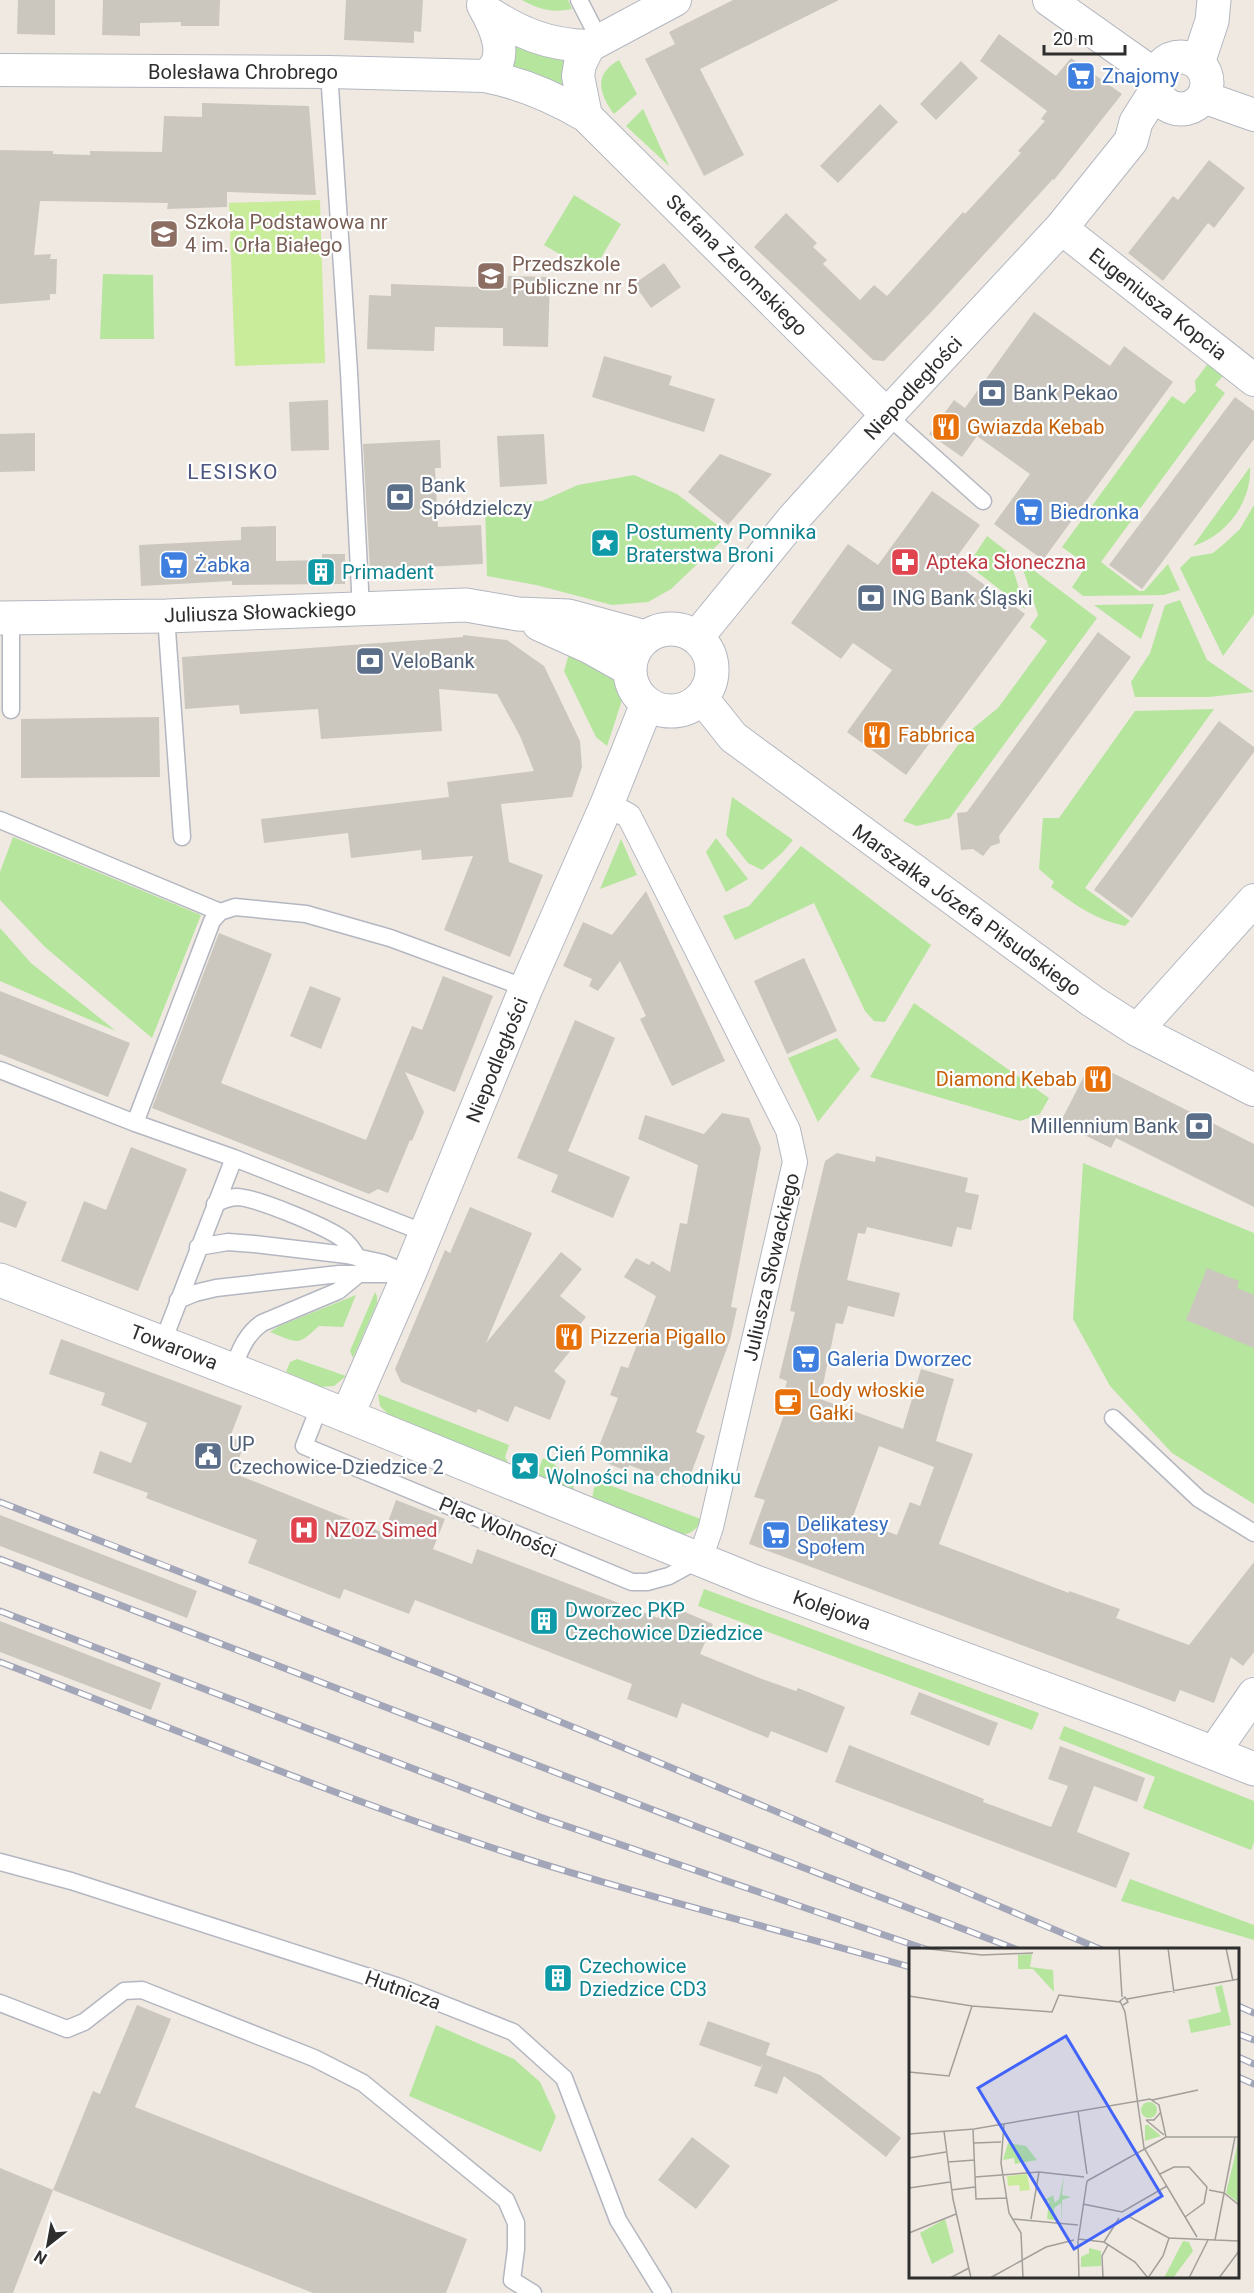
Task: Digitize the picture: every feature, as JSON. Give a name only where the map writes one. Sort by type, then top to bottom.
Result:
[{"type":"street","points":[[483,5],[522,33],[558,44],[594,42],[675,0]]},
{"type":"street","points":[[1050,0],[1177,82],[1254,115]]},
{"type":"street","name":"Niepodległości","points":[[1177,82],[1194,14],[1205,0]]},
{"type":"street","name":"Niepodległości","points":[[697,637],[794,518],[1062,228],[1131,141],[1148,133],[1212,21],[1214,0]]},
{"type":"street","points":[[483,5],[499,44],[500,54],[492,71],[485,76]]},
{"type":"street","points":[[586,116],[578,76],[580,64],[594,42]]},
{"type":"street","name":"Bolesława Chrobrego","points":[[0,70],[329,72],[485,76],[502,79],[540,92],[586,116]]},
{"type":"street","name":"Stefana Żeromskiego","points":[[586,116],[887,415]]},
{"type":"street","name":"Eugeniusza Kopcia","points":[[1062,228],[1254,380]]},
{"type":"street","name":"Juliusza Słowackiego","points":[[6,618],[166,616],[466,605],[518,614],[568,616],[645,637]]},
{"type":"street","name":"Juliusza Słowackiego","points":[[518,614],[629,669]]},
{"type":"street","points":[[673,628],[697,637],[706,647],[712,667],[709,687],[702,698],[693,706],[670,711],[647,704],[638,695],[629,669],[638,644],[645,637],[659,630],[673,628]]},
{"type":"street","name":"Marszałka Józefa Piłsudskiego","points":[[702,698],[734,737],[1092,1001],[1137,1030],[1254,1090]]},
{"type":"street","name":"Niepodległości","points":[[334,1411],[409,1274],[526,988],[607,804],[647,704]]},
{"type":"street","name":"Juliusza Słowackiego","points":[[607,804],[629,816],[788,1130],[795,1162],[711,1527],[700,1559]]},
{"type":"street","points":[[1137,1030],[1254,900]]},
{"type":"street","name":"Towarowa","points":[[0,1280],[334,1411]]},
{"type":"street","name":"Kolejowa","points":[[334,1411],[753,1581],[1214,1752],[1254,1769]]},
{"type":"street","points":[[1214,1752],[1254,1694]]},
{"type":"lane","points":[[579,0],[594,42]]},
{"type":"lane","points":[[329,72],[349,372],[361,609]]},
{"type":"lane","points":[[887,415],[983,501]]},
{"type":"lane","points":[[166,616],[183,837]]},
{"type":"lane","points":[[6,618],[11,710]]},
{"type":"lane","points":[[0,820],[220,912]]},
{"type":"lane","points":[[135,1123],[212,921],[220,912],[235,907],[306,914],[390,938],[526,988]]},
{"type":"lane","points":[[0,1070],[425,1233]]},
{"type":"lane","points":[[162,1344],[234,1158]]},
{"type":"lane","points":[[215,1204],[224,1199],[237,1197],[250,1199],[327,1230],[350,1245],[359,1265]]},
{"type":"lane","points":[[198,1247],[228,1242],[359,1265]]},
{"type":"lane","points":[[178,1300],[216,1288],[359,1265],[383,1263],[409,1274]]},
{"type":"lane","points":[[232,1370],[245,1339],[252,1330],[262,1323],[338,1291],[359,1265]]},
{"type":"lane","name":"Plac Wolności","points":[[334,1411],[304,1446],[632,1582],[648,1582],[669,1576],[700,1559]]},
{"type":"lane","points":[[1113,1418],[1199,1499],[1254,1533]]},
{"type":"lane","name":"Hutnicza","points":[[0,1862],[71,1881],[397,1986],[513,2032],[564,2078],[618,2220],[663,2293]]},
{"type":"lane","points":[[0,2003],[67,2029],[84,2022],[124,1991],[142,1990],[314,2058],[363,2083],[506,2200],[516,2223],[512,2280],[533,2293]]},
{"type":"green space","points":[[522,0],[568,0],[572,9],[547,10]]},
{"type":"green space","points":[[516,40],[572,55],[567,93],[508,70]]},
{"type":"green space","points":[[619,60],[637,94],[614,114],[605,99],[601,85],[605,72]]},
{"type":"green space","points":[[643,109],[669,166],[626,126]]},
{"type":"green space","points":[[574,195],[621,224],[592,273],[544,245]]},
{"type":"green space","points":[[320,200],[325,363],[235,366],[229,203]]},
{"type":"green space","points":[[103,274],[153,275],[154,339],[100,339]]},
{"type":"green space","points":[[1212,358],[1228,370],[1215,385],[1225,393],[1101,562],[1139,591],[1144,591],[1168,564],[1180,590],[1164,595],[1083,596],[1072,587],[1087,565],[1062,547],[1172,396],[1184,404],[1196,391],[1195,381]]},
{"type":"green space","points":[[1250,467],[1247,492],[1235,516],[1217,534],[1193,546]]},
{"type":"green space","points":[[634,475],[677,494],[729,534],[671,589],[648,602],[612,605],[536,585],[487,576],[485,504],[542,501],[578,485]]},
{"type":"green space","points":[[1254,505],[1254,614],[1223,656],[1180,568],[1191,557],[1213,553],[1225,543],[1240,529]]},
{"type":"green space","points":[[987,536],[1008,552],[1025,609],[968,565]]},
{"type":"green space","points":[[1020,560],[1097,618],[950,818],[917,826],[903,821],[966,734],[998,708],[1047,641],[1030,627],[1038,615]]},
{"type":"green space","points":[[1180,600],[1207,660],[1254,692],[1209,697],[1135,697],[1131,682],[1150,653],[1165,605]]},
{"type":"green space","points":[[1154,604],[1141,639],[1094,605]]},
{"type":"green space","points":[[570,651],[608,673],[623,697],[607,746],[596,737],[564,671]]},
{"type":"green space","points":[[1214,709],[1085,888],[1130,921],[1125,926],[1095,916],[1051,887],[1054,882],[1039,869],[1043,818],[1059,818],[1135,711]]},
{"type":"green space","points":[[732,797],[793,840],[762,870],[748,863],[726,835]]},
{"type":"green space","points":[[13,837],[201,915],[152,1038],[45,947],[0,900],[0,872]]},
{"type":"green space","points":[[716,838],[748,879],[726,892],[706,852]]},
{"type":"green space","points":[[621,839],[637,875],[600,889]]},
{"type":"green space","points":[[801,846],[931,945],[885,1022],[874,1021],[865,1011],[814,903],[735,940],[723,916],[749,906]]},
{"type":"green space","points":[[0,928],[31,963],[116,1031],[0,981]]},
{"type":"green space","points":[[914,1003],[1049,1098],[1040,1114],[1020,1121],[870,1077]]},
{"type":"green space","points":[[837,1038],[860,1069],[818,1122],[788,1058]]},
{"type":"green space","points":[[1083,1163],[1254,1233],[1254,1504],[1172,1453],[1110,1386],[1073,1319]]},
{"type":"green space","points":[[375,1292],[377,1303],[353,1358],[350,1351]]},
{"type":"green space","points":[[356,1295],[343,1327],[319,1326],[297,1341],[270,1332],[279,1326]]},
{"type":"green space","points":[[297,1359],[346,1376],[334,1386],[321,1387],[286,1372],[290,1362]]},
{"type":"green space","points":[[378,1394],[509,1445],[505,1457],[510,1466],[393,1419],[380,1406]]},
{"type":"green space","points":[[543,1458],[568,1476],[574,1492],[536,1476]]},
{"type":"green space","points":[[601,1482],[701,1519],[700,1522],[694,1530],[682,1535],[592,1499],[594,1488]]},
{"type":"green space","points":[[704,1589],[1039,1713],[1032,1730],[698,1606]]},
{"type":"green space","points":[[1064,1726],[1254,1801],[1254,1842],[1251,1850],[1143,1808],[1155,1777],[1059,1739]]},
{"type":"green space","points":[[1130,1879],[1254,1925],[1254,1940],[1121,1901]]},
{"type":"green space","points":[[436,2025],[514,2059],[540,2082],[556,2117],[541,2152],[409,2096]]},
{"type":"building","points":[[18,0],[55,0],[55,35],[17,34]]},
{"type":"building","points":[[103,0],[220,0],[219,26],[181,26],[181,22],[140,23],[140,36],[102,35]]},
{"type":"building","points":[[346,0],[423,0],[421,32],[414,31],[414,43],[344,40]]},
{"type":"building","points":[[733,0],[839,0],[700,69],[744,155],[704,176],[645,59],[675,44],[669,32]]},
{"type":"building","points":[[999,34],[1056,76],[1071,58],[1122,94],[1054,180],[934,309],[884,361],[873,360],[754,247],[786,213],[817,243],[813,247],[827,260],[823,264],[860,300],[874,285],[887,296],[963,212],[965,214],[1021,153],[1018,151],[1045,121],[1041,119],[1047,111],[980,61]]},
{"type":"building","points":[[961,61],[978,78],[936,120],[920,104]]},
{"type":"building","points":[[202,103],[309,106],[316,195],[227,192],[227,207],[167,209],[168,203],[40,201],[34,255],[51,254],[50,259],[57,259],[56,294],[50,294],[50,300],[0,304],[0,150],[53,151],[53,154],[90,155],[90,151],[162,152],[164,116],[202,117]]},
{"type":"building","points":[[880,104],[898,122],[838,183],[820,166]]},
{"type":"building","points":[[1209,160],[1245,188],[1214,228],[1208,223],[1163,281],[1128,253],[1173,196],[1178,200]]},
{"type":"building","points":[[664,263],[681,287],[651,308],[634,284]]},
{"type":"building","points":[[508,276],[550,277],[548,347],[503,346],[503,328],[435,327],[434,351],[367,349],[369,295],[391,296],[391,284],[507,288]]},
{"type":"building","points":[[1034,312],[1110,366],[1124,346],[1173,382],[1043,560],[994,524],[1030,474],[977,436],[962,457],[929,434],[954,400],[965,408]]},
{"type":"building","points":[[604,356],[672,376],[669,385],[715,399],[704,432],[592,397]]},
{"type":"building","points":[[1235,397],[1254,411],[1254,439],[1142,589],[1109,565]]},
{"type":"building","points":[[328,400],[329,450],[291,451],[289,402]]},
{"type":"building","points":[[35,433],[35,471],[0,472],[0,434]]},
{"type":"building","points":[[544,434],[547,484],[500,487],[497,436]]},
{"type":"building","name":"Bank Spółdzielczy","points":[[440,440],[441,468],[435,468],[438,527],[481,525],[483,564],[370,570],[363,444]]},
{"type":"building","points":[[720,454],[772,474],[728,525],[688,492]]},
{"type":"building","points":[[932,491],[980,525],[953,562],[1025,614],[906,775],[847,732],[892,670],[853,643],[841,659],[791,623],[848,544],[878,565]]},
{"type":"building","points":[[276,526],[276,561],[322,560],[322,554],[345,554],[345,584],[232,585],[232,581],[141,586],[139,545],[241,540],[241,527]]},
{"type":"building","points":[[1098,632],[1131,657],[999,836],[1000,843],[991,846],[983,856],[973,849],[961,850],[957,813],[967,812]]},
{"type":"building","points":[[463,635],[507,640],[544,666],[580,741],[582,767],[572,797],[501,804],[509,862],[543,875],[510,957],[444,930],[473,856],[422,860],[421,850],[351,858],[348,833],[264,843],[261,819],[449,797],[447,782],[534,771],[520,736],[497,694],[439,689],[442,731],[321,739],[318,709],[240,714],[239,705],[185,709],[182,657],[463,637]]},
{"type":"building","points":[[159,717],[160,777],[21,778],[21,719]]},
{"type":"building","points":[[1219,721],[1254,747],[1254,752],[1132,918],[1094,890]]},
{"type":"building","points":[[646,891],[725,1061],[672,1086],[640,1019],[646,1016],[620,961],[598,991],[589,986],[592,979],[563,966],[583,922],[612,935]]},
{"type":"building","points":[[219,933],[272,954],[221,1083],[366,1140],[412,1026],[422,1030],[443,976],[493,996],[455,1092],[405,1072],[424,1112],[388,1193],[378,1189],[369,1194],[152,1108]]},
{"type":"building","points":[[804,958],[837,1031],[787,1054],[754,981]]},
{"type":"building","points":[[310,986],[341,998],[321,1049],[290,1036]]},
{"type":"building","points":[[0,991],[130,1043],[108,1097],[0,1054]]},
{"type":"building","points":[[575,1020],[615,1038],[568,1151],[630,1177],[613,1218],[551,1192],[558,1175],[517,1158]]},
{"type":"building","points":[[1105,1069],[1254,1144],[1254,1207],[1116,1138],[1111,1148],[1060,1123],[1084,1076]]},
{"type":"building","points":[[722,1113],[749,1118],[761,1148],[731,1307],[737,1308],[730,1340],[696,1432],[705,1436],[686,1487],[629,1465],[627,1471],[606,1463],[608,1456],[597,1451],[618,1398],[610,1395],[621,1366],[628,1368],[656,1296],[624,1277],[636,1258],[649,1265],[652,1261],[670,1272],[680,1223],[687,1224],[698,1165],[638,1139],[645,1115],[704,1134]]},
{"type":"building","points":[[131,1147],[187,1169],[138,1291],[61,1261],[84,1201],[106,1210]]},
{"type":"building","points":[[837,1153],[875,1162],[876,1156],[968,1178],[965,1192],[979,1195],[971,1230],[957,1227],[952,1247],[867,1227],[865,1234],[858,1233],[847,1280],[900,1293],[894,1317],[848,1306],[843,1324],[836,1323],[820,1399],[903,1429],[921,1369],[954,1379],[936,1441],[973,1454],[939,1544],[1069,1593],[1069,1591],[1120,1609],[1116,1618],[1189,1645],[1254,1562],[1254,1652],[1243,1666],[1231,1657],[1214,1703],[1180,1690],[1175,1702],[749,1544],[765,1500],[754,1497],[784,1415],[778,1414],[787,1381],[779,1378],[795,1312],[790,1311],[825,1161]],"holes":[[[879,1446],[934,1467],[920,1506],[910,1502],[897,1535],[852,1519]]]},
{"type":"building","points":[[0,1191],[27,1202],[16,1228],[0,1222]]},
{"type":"building","points":[[470,1207],[532,1233],[486,1343],[561,1252],[582,1269],[560,1296],[586,1317],[573,1333],[580,1339],[554,1371],[566,1381],[550,1420],[515,1406],[508,1422],[478,1409],[476,1413],[401,1382],[395,1369],[445,1250],[450,1253]]},
{"type":"building","points":[[1207,1268],[1239,1281],[1237,1288],[1254,1295],[1254,1348],[1186,1320]]},
{"type":"building","points":[[61,1339],[242,1406],[230,1437],[245,1443],[233,1473],[384,1533],[396,1500],[445,1519],[433,1549],[472,1564],[477,1549],[658,1618],[664,1603],[713,1624],[700,1654],[762,1679],[796,1691],[798,1688],[845,1707],[827,1753],[771,1731],[768,1738],[682,1703],[677,1718],[627,1699],[632,1684],[415,1600],[409,1614],[344,1589],[340,1599],[248,1563],[257,1540],[146,1498],[148,1493],[93,1473],[100,1451],[131,1463],[147,1423],[101,1405],[105,1393],[49,1374]]},
{"type":"building","points":[[0,1515],[197,1591],[187,1618],[0,1546]]},
{"type":"building","points":[[0,1621],[161,1683],[151,1710],[0,1652]]},
{"type":"building","points":[[919,1692],[998,1723],[989,1746],[910,1714]]},
{"type":"building","points":[[849,1745],[984,1799],[983,1802],[1051,1827],[1068,1786],[1048,1779],[1060,1746],[1145,1778],[1137,1802],[1094,1786],[1077,1832],[1130,1853],[1116,1888],[835,1782]]},
{"type":"building","points":[[137,2005],[171,2019],[135,2107],[467,2239],[446,2293],[313,2293],[53,2190],[93,2091],[100,2094]]},
{"type":"building","points":[[708,2021],[770,2043],[766,2055],[820,2075],[901,2138],[886,2157],[784,2076],[777,2094],[754,2086],[764,2061],[761,2067],[699,2045]]},
{"type":"building","points":[[692,2137],[730,2166],[696,2209],[658,2180]]},
{"type":"building","points":[[0,2168],[53,2190],[13,2293],[0,2293]]},
{"type":"railway","points":[[0,1502],[440,1673],[1097,1948]]},
{"type":"railway","points":[[0,1559],[1013,1948]]},
{"type":"railway","points":[[0,1611],[540,1817],[922,1948]]},
{"type":"railway","points":[[0,1662],[312,1783],[502,1851],[655,1897],[909,1967]]},
{"type":"railway","points":[[1239,2006],[1254,2013]]},
{"type":"railway","points":[[1239,2034],[1254,2040]]},
{"type":"railway","points":[[1239,2057],[1254,2064]]},
{"type":"railway","points":[[1239,2077],[1254,2084]]},
{"type":"place","name":"Znajomy","points":[[1081,76]]},
{"type":"place","name":"Szkoła Podstawowa nr 4 im. Orła Białego","points":[[164,234]]},
{"type":"place","name":"Przedszkole Publiczne nr 5","points":[[491,276]]},
{"type":"place","name":"Bank Pekao","points":[[992,393]]},
{"type":"place","name":"Gwiazda Kebab","points":[[946,427]]},
{"type":"place","name":"Bank Spółdzielczy","points":[[400,497]]},
{"type":"place","name":"Biedronka","points":[[1029,512]]},
{"type":"place","name":"Postumenty Pomnika Braterstwa Broni","points":[[605,543]]},
{"type":"place","name":"Apteka Słoneczna","points":[[905,562]]},
{"type":"place","name":"Żabka","points":[[174,565]]},
{"type":"place","name":"Primadent","points":[[321,572]]},
{"type":"place","name":"ING Bank Śląski","points":[[871,598]]},
{"type":"place","name":"VeloBank","points":[[370,661]]},
{"type":"place","name":"Fabbrica","points":[[877,735]]},
{"type":"place","name":"Diamond Kebab","points":[[1098,1079]]},
{"type":"place","name":"Millennium Bank","points":[[1199,1126]]},
{"type":"place","name":"Pizzeria Pigallo","points":[[569,1337]]},
{"type":"place","name":"Galeria Dworzec","points":[[806,1359]]},
{"type":"place","name":"Lody włoskie Gałki","points":[[788,1402]]},
{"type":"place","name":"UP Czechowice-Dziedzice 2","points":[[208,1456]]},
{"type":"place","name":"Cień Pomnika Wolności na chodniku","points":[[525,1466]]},
{"type":"place","name":"NZOZ Simed","points":[[304,1530]]},
{"type":"place","name":"Delikatesy Społem","points":[[776,1535]]},
{"type":"place","name":"Dworzec PKP Czechowice Dziedzice","points":[[544,1621]]},
{"type":"place","name":"Czechowice Dziedzice CD3","points":[[558,1978]]},
{"type":"district","name":"LESISKO","points":[[233,472]]}]
